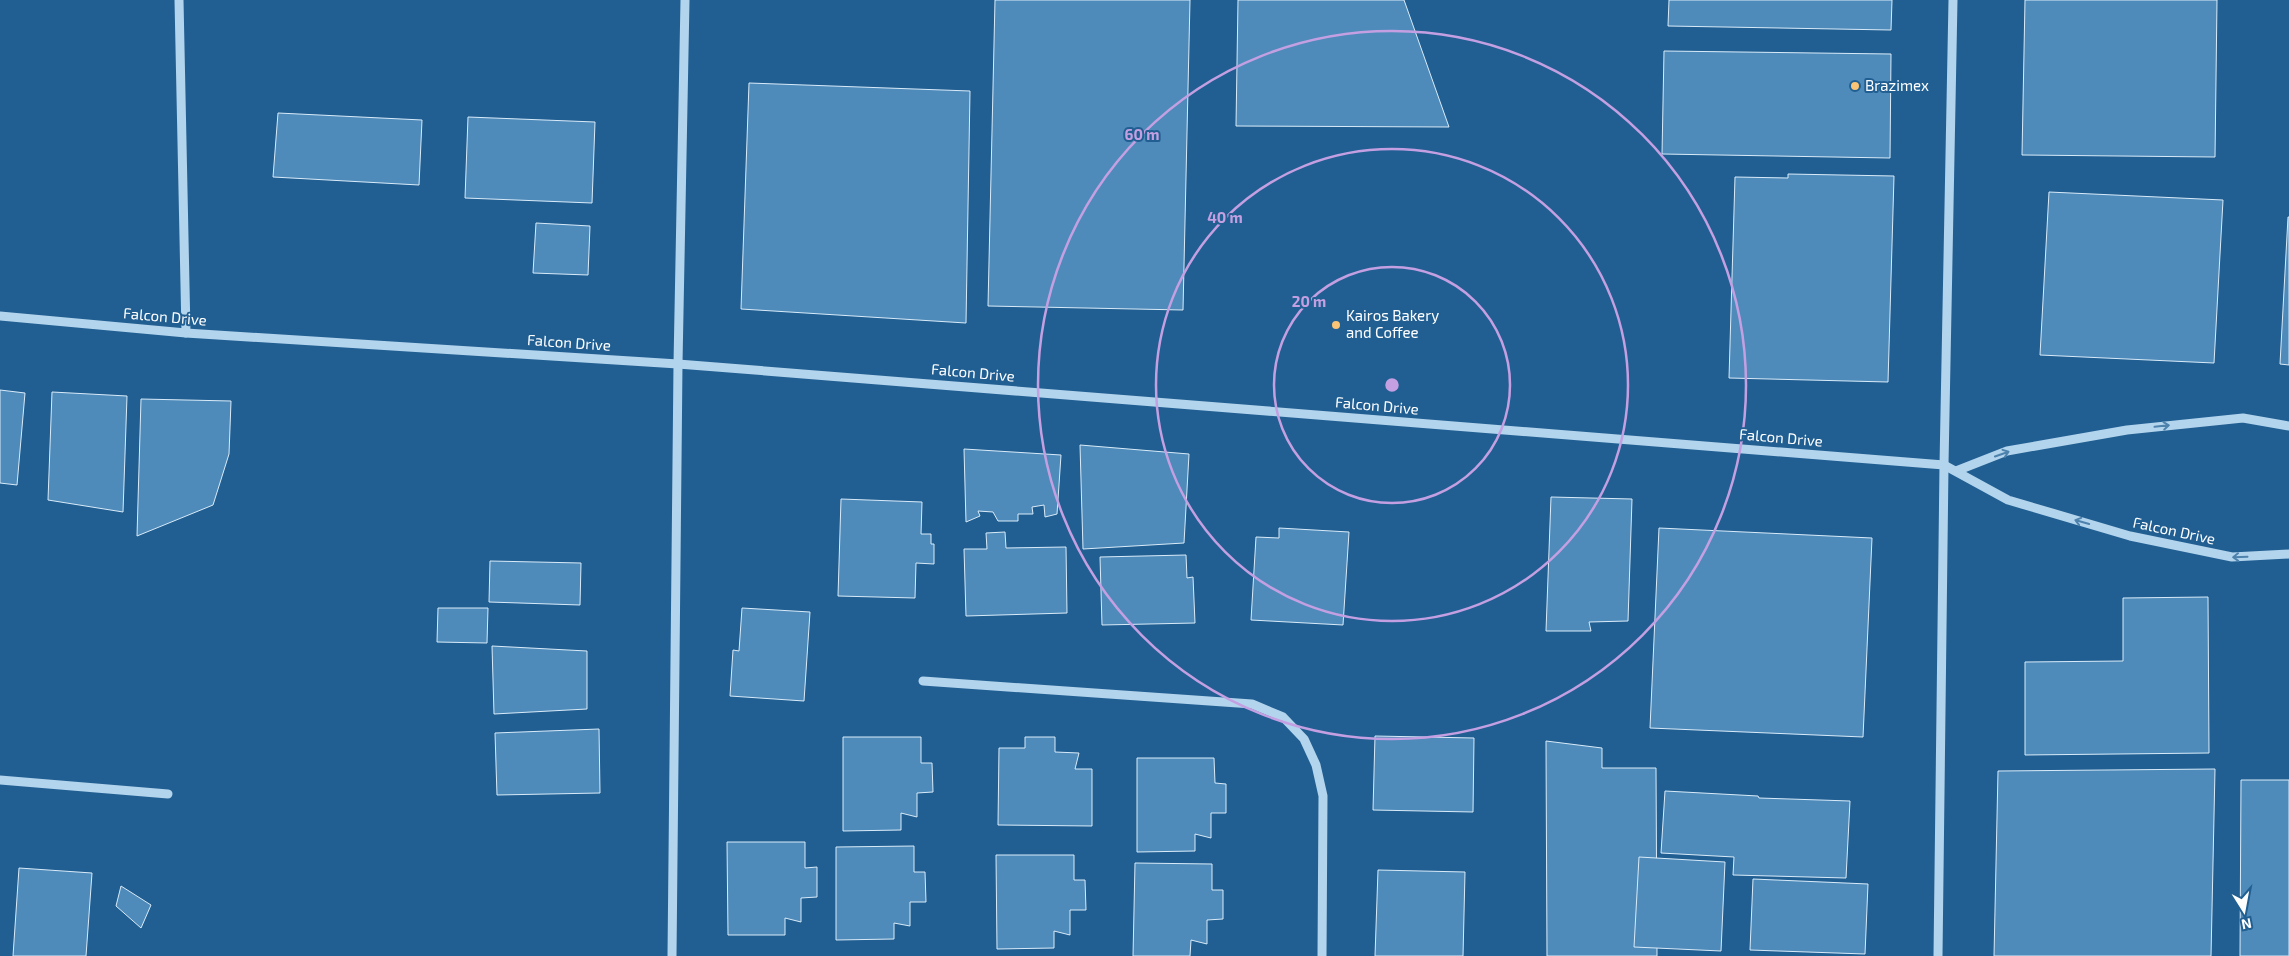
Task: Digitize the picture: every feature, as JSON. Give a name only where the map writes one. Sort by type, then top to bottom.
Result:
[{"type":"street","points":[[180,0],[186,333]]},
{"type":"street","points":[[672,956],[678,364],[685,0]]},
{"type":"street","points":[[1938,956],[1944,465],[1953,0]]},
{"type":"street","name":"Falcon Drive","points":[[0,316],[186,333],[678,364],[1944,465],[2008,500],[2130,536],[2232,557],[2289,554]]},
{"type":"street","points":[[1956,470],[2007,451],[2127,430],[2243,418],[2289,426]]},
{"type":"street","points":[[923,681],[1252,704],[1283,717],[1304,739],[1316,765],[1323,796],[1322,956]]},
{"type":"street","points":[[0,780],[168,794]]},
{"type":"building","points":[[995,0],[1190,0],[1183,310],[988,306]]},
{"type":"building","points":[[1238,0],[1404,0],[1449,127],[1236,126]]},
{"type":"building","points":[[1669,0],[1892,0],[1891,30],[1668,26]]},
{"type":"building","points":[[2025,0],[2217,0],[2215,157],[2022,155]]},
{"type":"building","points":[[1664,51],[1891,54],[1890,158],[1662,154]]},
{"type":"building","points":[[749,83],[970,91],[966,323],[741,309]]},
{"type":"building","points":[[278,113],[422,120],[419,185],[273,177]]},
{"type":"building","points":[[468,117],[595,122],[592,203],[465,198]]},
{"type":"building","points":[[1788,174],[1894,176],[1888,382],[1729,378],[1735,177],[1788,178]]},
{"type":"building","points":[[2049,192],[2223,200],[2214,363],[2040,355]]},
{"type":"building","points":[[2289,217],[2289,365],[2280,364]]},
{"type":"building","points":[[536,223],[590,226],[588,275],[533,273]]},
{"type":"building","points":[[0,390],[25,393],[17,485],[0,483]]},
{"type":"building","points":[[52,392],[127,396],[123,512],[48,500]]},
{"type":"building","points":[[141,399],[231,401],[229,454],[213,505],[137,536]]},
{"type":"building","points":[[1080,445],[1189,454],[1184,543],[1083,549]]},
{"type":"building","points":[[964,449],[1061,455],[1057,514],[1045,517],[1044,505],[1032,507],[1033,514],[1018,514],[1018,521],[998,521],[993,512],[978,511],[980,516],[966,522]]},
{"type":"building","points":[[1551,497],[1632,499],[1628,621],[1589,622],[1591,631],[1546,631]]},
{"type":"building","points":[[841,499],[922,502],[921,534],[931,534],[931,544],[934,544],[934,564],[916,563],[915,598],[838,596]]},
{"type":"building","points":[[1279,528],[1349,532],[1343,625],[1251,620],[1256,537],[1279,538]]},
{"type":"building","points":[[1659,528],[1872,538],[1863,737],[1650,728]]},
{"type":"building","points":[[1005,532],[1006,548],[1066,547],[1067,613],[966,616],[964,549],[987,549],[986,533]]},
{"type":"building","points":[[1186,555],[1187,578],[1193,577],[1195,623],[1102,625],[1100,557]]},
{"type":"building","points":[[490,561],[581,563],[580,605],[489,602]]},
{"type":"building","points":[[2208,597],[2209,753],[2025,755],[2025,662],[2123,661],[2123,598]]},
{"type":"building","points":[[438,608],[488,608],[487,643],[437,642]]},
{"type":"building","points":[[742,608],[810,612],[804,701],[730,696],[733,650],[739,651]]},
{"type":"building","points":[[492,646],[587,651],[587,709],[494,714]]},
{"type":"building","points":[[599,729],[600,793],[497,795],[495,733]]},
{"type":"building","points":[[1375,736],[1474,738],[1473,812],[1373,810]]},
{"type":"building","points":[[843,737],[921,737],[921,763],[932,763],[933,792],[917,793],[917,817],[901,813],[901,830],[843,831]]},
{"type":"building","points":[[1025,737],[1055,737],[1055,752],[1079,753],[1075,769],[1092,769],[1092,826],[998,825],[999,748],[1025,748]]},
{"type":"building","points":[[1546,741],[1602,748],[1602,768],[1656,768],[1657,956],[1547,956]]},
{"type":"building","points":[[1137,758],[1214,758],[1215,783],[1226,784],[1226,813],[1211,813],[1211,838],[1195,834],[1195,851],[1137,852]]},
{"type":"building","points":[[2215,769],[2211,956],[1994,956],[1998,771]]},
{"type":"building","points":[[2241,780],[2289,780],[2289,956],[2240,956]]},
{"type":"building","points":[[1665,791],[1758,796],[1759,798],[1850,801],[1846,878],[1733,875],[1734,857],[1661,853]]},
{"type":"building","points":[[727,842],[805,842],[805,868],[817,867],[817,897],[801,898],[801,922],[785,918],[785,935],[728,935]]},
{"type":"building","points":[[914,846],[914,872],[925,872],[926,902],[910,902],[910,926],[894,923],[894,939],[836,940],[836,847]]},
{"type":"building","points":[[996,855],[1074,855],[1074,880],[1085,880],[1086,910],[1070,910],[1070,935],[1054,931],[1054,948],[997,949]]},
{"type":"building","points":[[1639,857],[1725,862],[1721,951],[1634,947]]},
{"type":"building","points":[[1135,863],[1212,864],[1212,890],[1223,890],[1223,919],[1207,920],[1207,944],[1191,940],[1190,956],[1133,956]]},
{"type":"building","points":[[19,868],[92,873],[86,956],[13,956]]},
{"type":"building","points":[[1378,870],[1465,872],[1463,956],[1375,956]]},
{"type":"building","points":[[1753,879],[1868,884],[1865,954],[1750,950]]},
{"type":"building","points":[[121,886],[151,905],[141,928],[116,906]]},
{"type":"place","name":"Brazimex","points":[[1855,86]]},
{"type":"place","name":"Kairos Bakery and Coffee","points":[[1336,325]]}]
